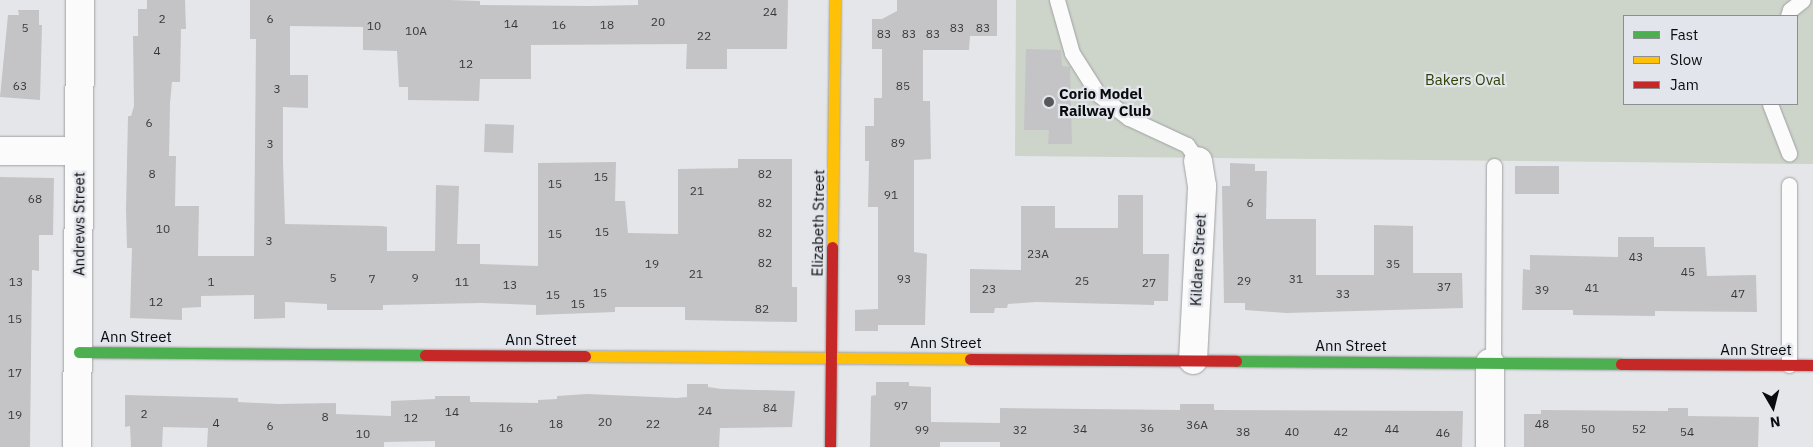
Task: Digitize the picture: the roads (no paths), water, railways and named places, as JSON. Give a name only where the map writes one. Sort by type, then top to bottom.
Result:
[{"type":"street","name":"Andrews Street","points":[[77,447],[80,0]]},
{"type":"street","name":"Elizabeth Street","points":[[830,447],[835,0]]},
{"type":"street","points":[[0,151],[79,151]]},
{"type":"street","name":"Kildare Street","points":[[1193,360],[1202,186],[1198,161]]},
{"type":"street","name":"Ann Street","points":[[78,352],[1813,365]]},
{"type":"street","points":[[1490,447],[1491,363]]},
{"type":"lane","points":[[1057,0],[1072,53],[1098,94],[1129,118],[1187,145],[1198,161]]},
{"type":"lane","points":[[1788,15],[1790,10],[1803,0]]},
{"type":"lane","points":[[1770,105],[1789,153]]},
{"type":"lane","points":[[1491,363],[1494,166]]},
{"type":"lane","points":[[1789,185],[1789,365]]},
{"type":"place","name":"Corio Model Railway Club","points":[[1049,102]]},
{"type":"park label","name":"Bakers Oval","points":[[1465,80]]}]
